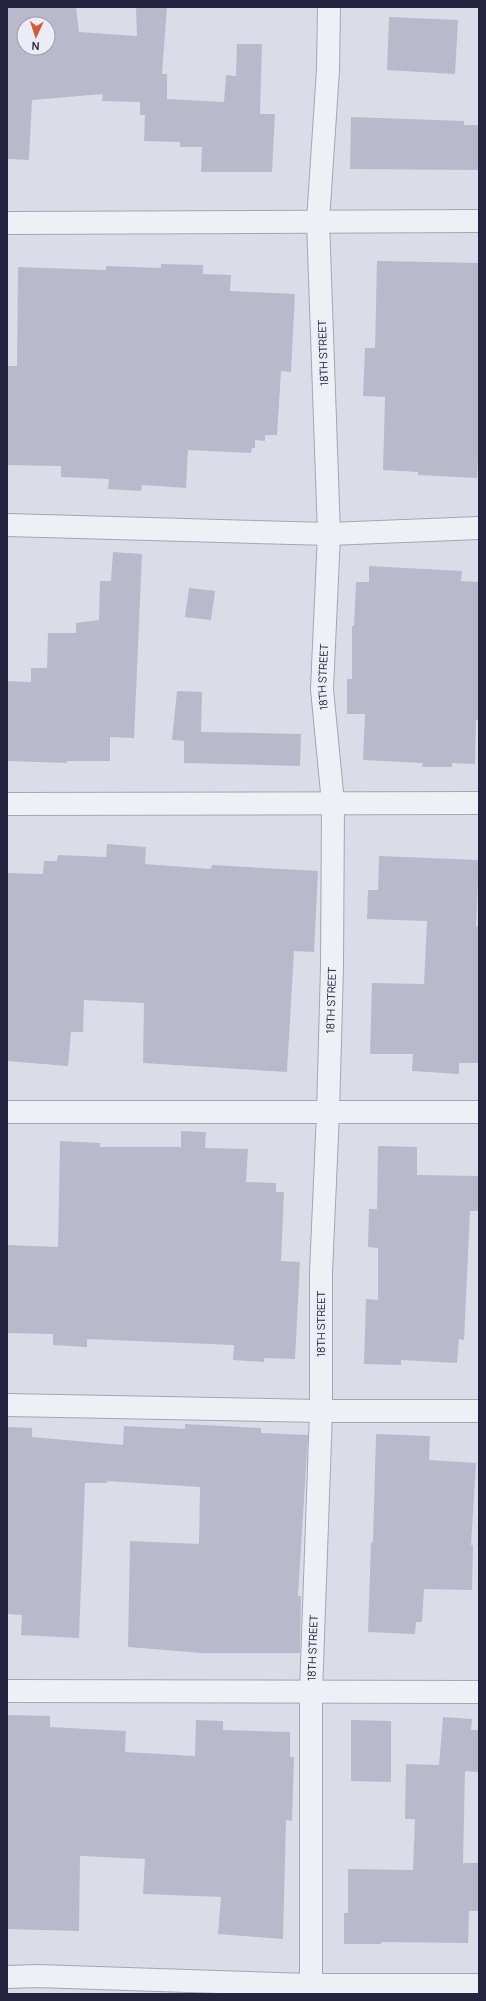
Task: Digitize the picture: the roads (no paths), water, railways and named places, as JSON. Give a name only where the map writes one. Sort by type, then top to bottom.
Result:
[{"type":"street","name":"18TH STREET","points":[[311,1989],[310,1692],[321,1411],[321,1272],[328,1113],[332,968],[333,803],[322,689],[329,534],[318,221],[328,70],[329,7]]},
{"type":"street","points":[[7,223],[479,220]]},
{"type":"street","points":[[7,525],[329,534],[479,528]]},
{"type":"street","points":[[7,804],[479,803]]},
{"type":"street","points":[[7,1112],[479,1112]]},
{"type":"street","points":[[7,1405],[321,1411],[479,1411]]},
{"type":"street","points":[[7,1691],[479,1692]]},
{"type":"street","points":[[7,1976],[37,1976],[311,1989],[479,1985]]}]
